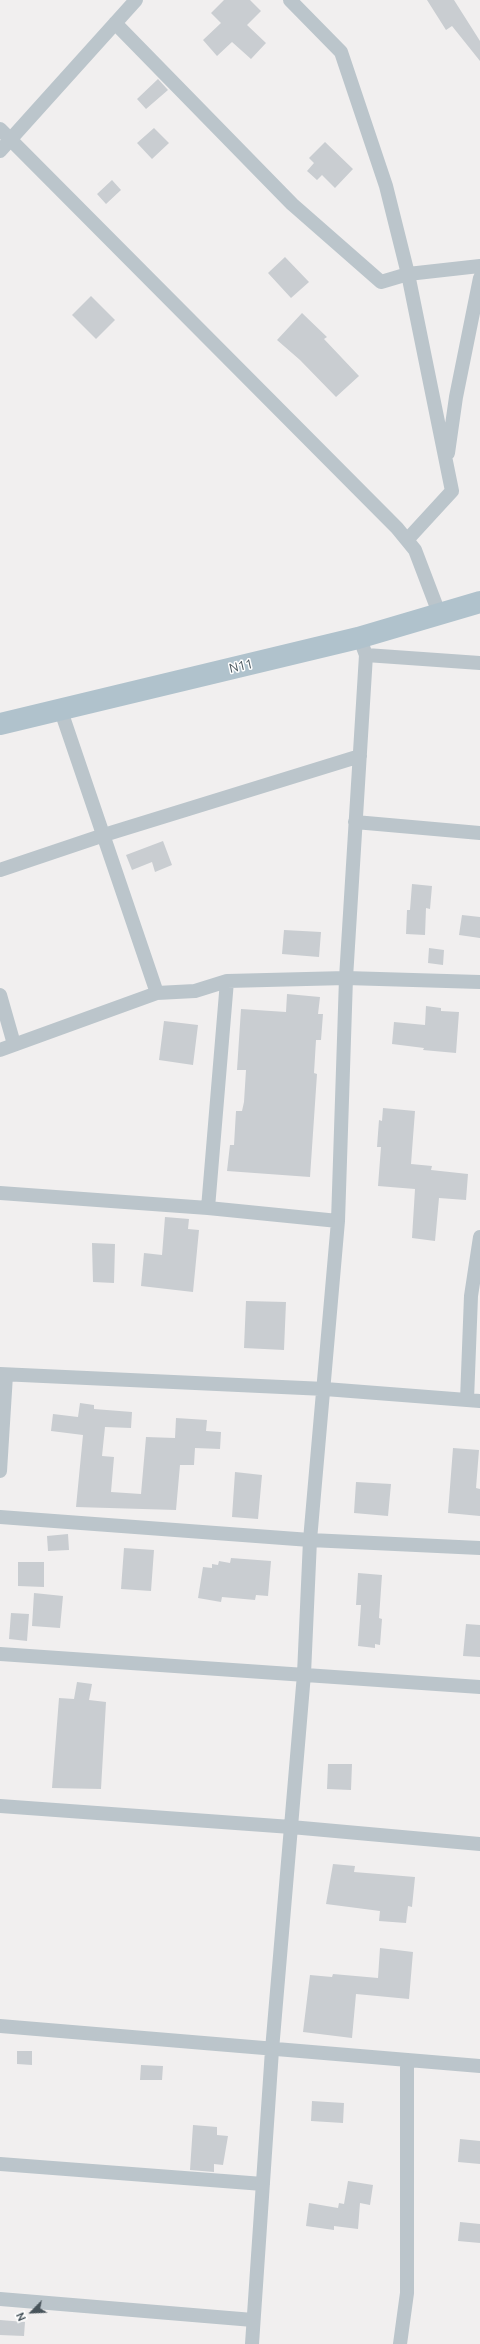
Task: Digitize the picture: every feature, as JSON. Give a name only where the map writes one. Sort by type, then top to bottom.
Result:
[{"type":"main road","name":"N11","points":[[0,724],[60,708],[362,646],[439,613],[480,602]]},
{"type":"street","points":[[0,151],[136,0]]},
{"type":"street","points":[[290,0],[341,52],[386,186],[408,274],[452,491],[408,540]]},
{"type":"street","points":[[115,23],[292,204],[381,282],[408,274],[480,266]]},
{"type":"street","points":[[0,129],[10,141],[408,540],[415,550],[425,573],[439,613]]},
{"type":"street","points":[[446,463],[456,397],[480,278]]},
{"type":"street","points":[[252,2344],[272,2050],[304,1674],[310,1540],[325,1389],[338,1221],[346,978],[360,756],[362,646],[480,663]]},
{"type":"street","points":[[60,708],[157,993]]},
{"type":"street","points":[[0,870],[104,835],[360,756]]},
{"type":"street","points":[[355,822],[480,833]]},
{"type":"street","points":[[0,1050],[157,993],[195,991],[227,981],[346,978],[480,982]]},
{"type":"street","points":[[208,1208],[227,981]]},
{"type":"street","points":[[0,995],[14,1044]]},
{"type":"street","points":[[0,1193],[208,1208],[338,1221]]},
{"type":"street","points":[[0,1471],[3,1375],[325,1389],[473,1400],[471,1296],[480,1236]]},
{"type":"street","points":[[0,1517],[310,1540],[480,1548]]},
{"type":"street","points":[[0,1654],[480,1687]]},
{"type":"street","points":[[0,1806],[291,1827],[480,1844]]},
{"type":"street","points":[[0,2026],[272,2050],[480,2066]]},
{"type":"street","points":[[400,2344],[407,2293],[407,2060]]},
{"type":"street","points":[[0,2164],[263,2184]]},
{"type":"street","points":[[0,2299],[253,2320]]},
{"type":"building","points":[[224,0],[250,0],[261,11],[247,25],[266,43],[251,59],[232,42],[217,56],[203,40],[221,23],[211,13]]},
{"type":"building","points":[[427,0],[454,0],[480,41],[480,61],[452,26],[446,30]]},
{"type":"building","points":[[158,79],[168,90],[146,109],[137,99]]},
{"type":"building","points":[[154,128],[169,143],[152,159],[137,143]]},
{"type":"building","points":[[325,142],[353,169],[335,188],[322,175],[317,180],[307,171],[314,163],[309,158]]},
{"type":"building","points":[[112,180],[121,190],[106,204],[97,194]]},
{"type":"building","points":[[285,257],[309,282],[291,298],[268,273]]},
{"type":"building","points":[[91,296],[115,320],[96,339],[72,315]]},
{"type":"building","points":[[302,313],[327,337],[324,339],[359,376],[336,397],[300,360],[277,340]]},
{"type":"building","points":[[163,841],[172,865],[155,872],[152,862],[132,870],[126,855]]},
{"type":"building","points":[[412,884],[432,886],[430,909],[426,908],[425,935],[406,934],[407,910],[410,910]]},
{"type":"building","points":[[462,915],[480,917],[480,938],[459,935]]},
{"type":"building","points":[[284,930],[321,932],[319,957],[282,954]]},
{"type":"building","points":[[429,948],[444,950],[443,965],[428,963]]},
{"type":"building","points":[[287,994],[320,997],[318,1014],[323,1014],[321,1040],[316,1040],[314,1073],[317,1074],[310,1177],[227,1171],[230,1145],[234,1145],[236,1111],[242,1111],[244,1102],[246,1070],[237,1070],[241,1009],[286,1012]]},
{"type":"building","points":[[426,1006],[441,1008],[441,1011],[459,1012],[456,1053],[423,1050],[424,1048],[392,1044],[394,1022],[425,1025]]},
{"type":"building","points":[[164,1021],[198,1025],[193,1065],[159,1060]]},
{"type":"building","points":[[383,1108],[415,1111],[411,1164],[432,1166],[431,1170],[468,1174],[466,1200],[439,1198],[435,1241],[412,1238],[415,1189],[378,1186],[381,1147],[377,1147],[379,1120],[382,1121]]},
{"type":"building","points":[[165,1217],[189,1219],[188,1229],[199,1230],[193,1292],[141,1286],[144,1253],[162,1255]]},
{"type":"building","points":[[92,1243],[115,1244],[114,1283],[93,1282]]},
{"type":"building","points":[[246,1301],[286,1302],[284,1350],[244,1348]]},
{"type":"building","points":[[80,1403],[94,1405],[94,1409],[132,1412],[131,1428],[105,1427],[102,1456],[114,1457],[111,1492],[141,1494],[146,1437],[175,1438],[176,1418],[207,1420],[206,1431],[221,1432],[220,1449],[195,1448],[194,1465],[180,1465],[176,1510],[76,1507],[83,1435],[51,1431],[53,1414],[78,1417]]},
{"type":"building","points":[[453,1448],[479,1450],[476,1488],[480,1489],[480,1516],[448,1513]]},
{"type":"building","points":[[235,1472],[262,1475],[258,1519],[232,1517]]},
{"type":"building","points":[[356,1482],[391,1484],[388,1516],[354,1513]]},
{"type":"building","points":[[68,1534],[69,1550],[48,1551],[47,1536]]},
{"type":"building","points":[[124,1548],[154,1550],[151,1591],[121,1589]]},
{"type":"building","points":[[231,1558],[271,1561],[268,1596],[256,1595],[255,1600],[222,1597],[221,1602],[198,1598],[203,1567],[212,1568],[212,1564],[218,1565],[219,1561],[230,1563]]},
{"type":"building","points":[[18,1562],[44,1562],[44,1587],[18,1586]]},
{"type":"building","points":[[358,1573],[382,1575],[379,1618],[382,1619],[380,1645],[375,1644],[375,1648],[358,1646],[361,1605],[356,1605]]},
{"type":"building","points":[[34,1593],[63,1596],[60,1628],[32,1626]]},
{"type":"building","points":[[11,1613],[29,1614],[27,1641],[9,1639]]},
{"type":"building","points":[[466,1624],[480,1625],[480,1657],[463,1656]]},
{"type":"building","points":[[77,1682],[92,1684],[89,1700],[106,1702],[101,1789],[52,1788],[59,1698],[74,1699]]},
{"type":"building","points":[[328,1764],[352,1764],[351,1790],[327,1789]]},
{"type":"building","points":[[333,1864],[355,1866],[354,1872],[415,1877],[412,1907],[408,1906],[406,1923],[379,1921],[380,1911],[326,1904]]},
{"type":"building","points":[[380,1948],[413,1952],[409,1999],[356,1994],[352,2038],[303,2032],[310,1975],[332,1977],[333,1974],[378,1978]]},
{"type":"building","points":[[17,2051],[32,2051],[32,2065],[17,2064]]},
{"type":"building","points":[[141,2065],[163,2066],[162,2080],[140,2080]]},
{"type":"building","points":[[312,2101],[344,2103],[343,2123],[311,2121]]},
{"type":"building","points":[[193,2125],[217,2127],[217,2135],[228,2136],[223,2165],[214,2164],[214,2172],[190,2170]]},
{"type":"building","points":[[460,2139],[480,2141],[480,2164],[458,2162]]},
{"type":"building","points":[[348,2181],[373,2185],[370,2205],[360,2203],[358,2229],[334,2226],[334,2230],[306,2226],[309,2203],[338,2208],[339,2203],[344,2204]]},
{"type":"building","points":[[460,2222],[480,2224],[480,2243],[458,2241]]},
{"type":"building","points":[[0,2320],[25,2322],[24,2336],[0,2335]]}]
